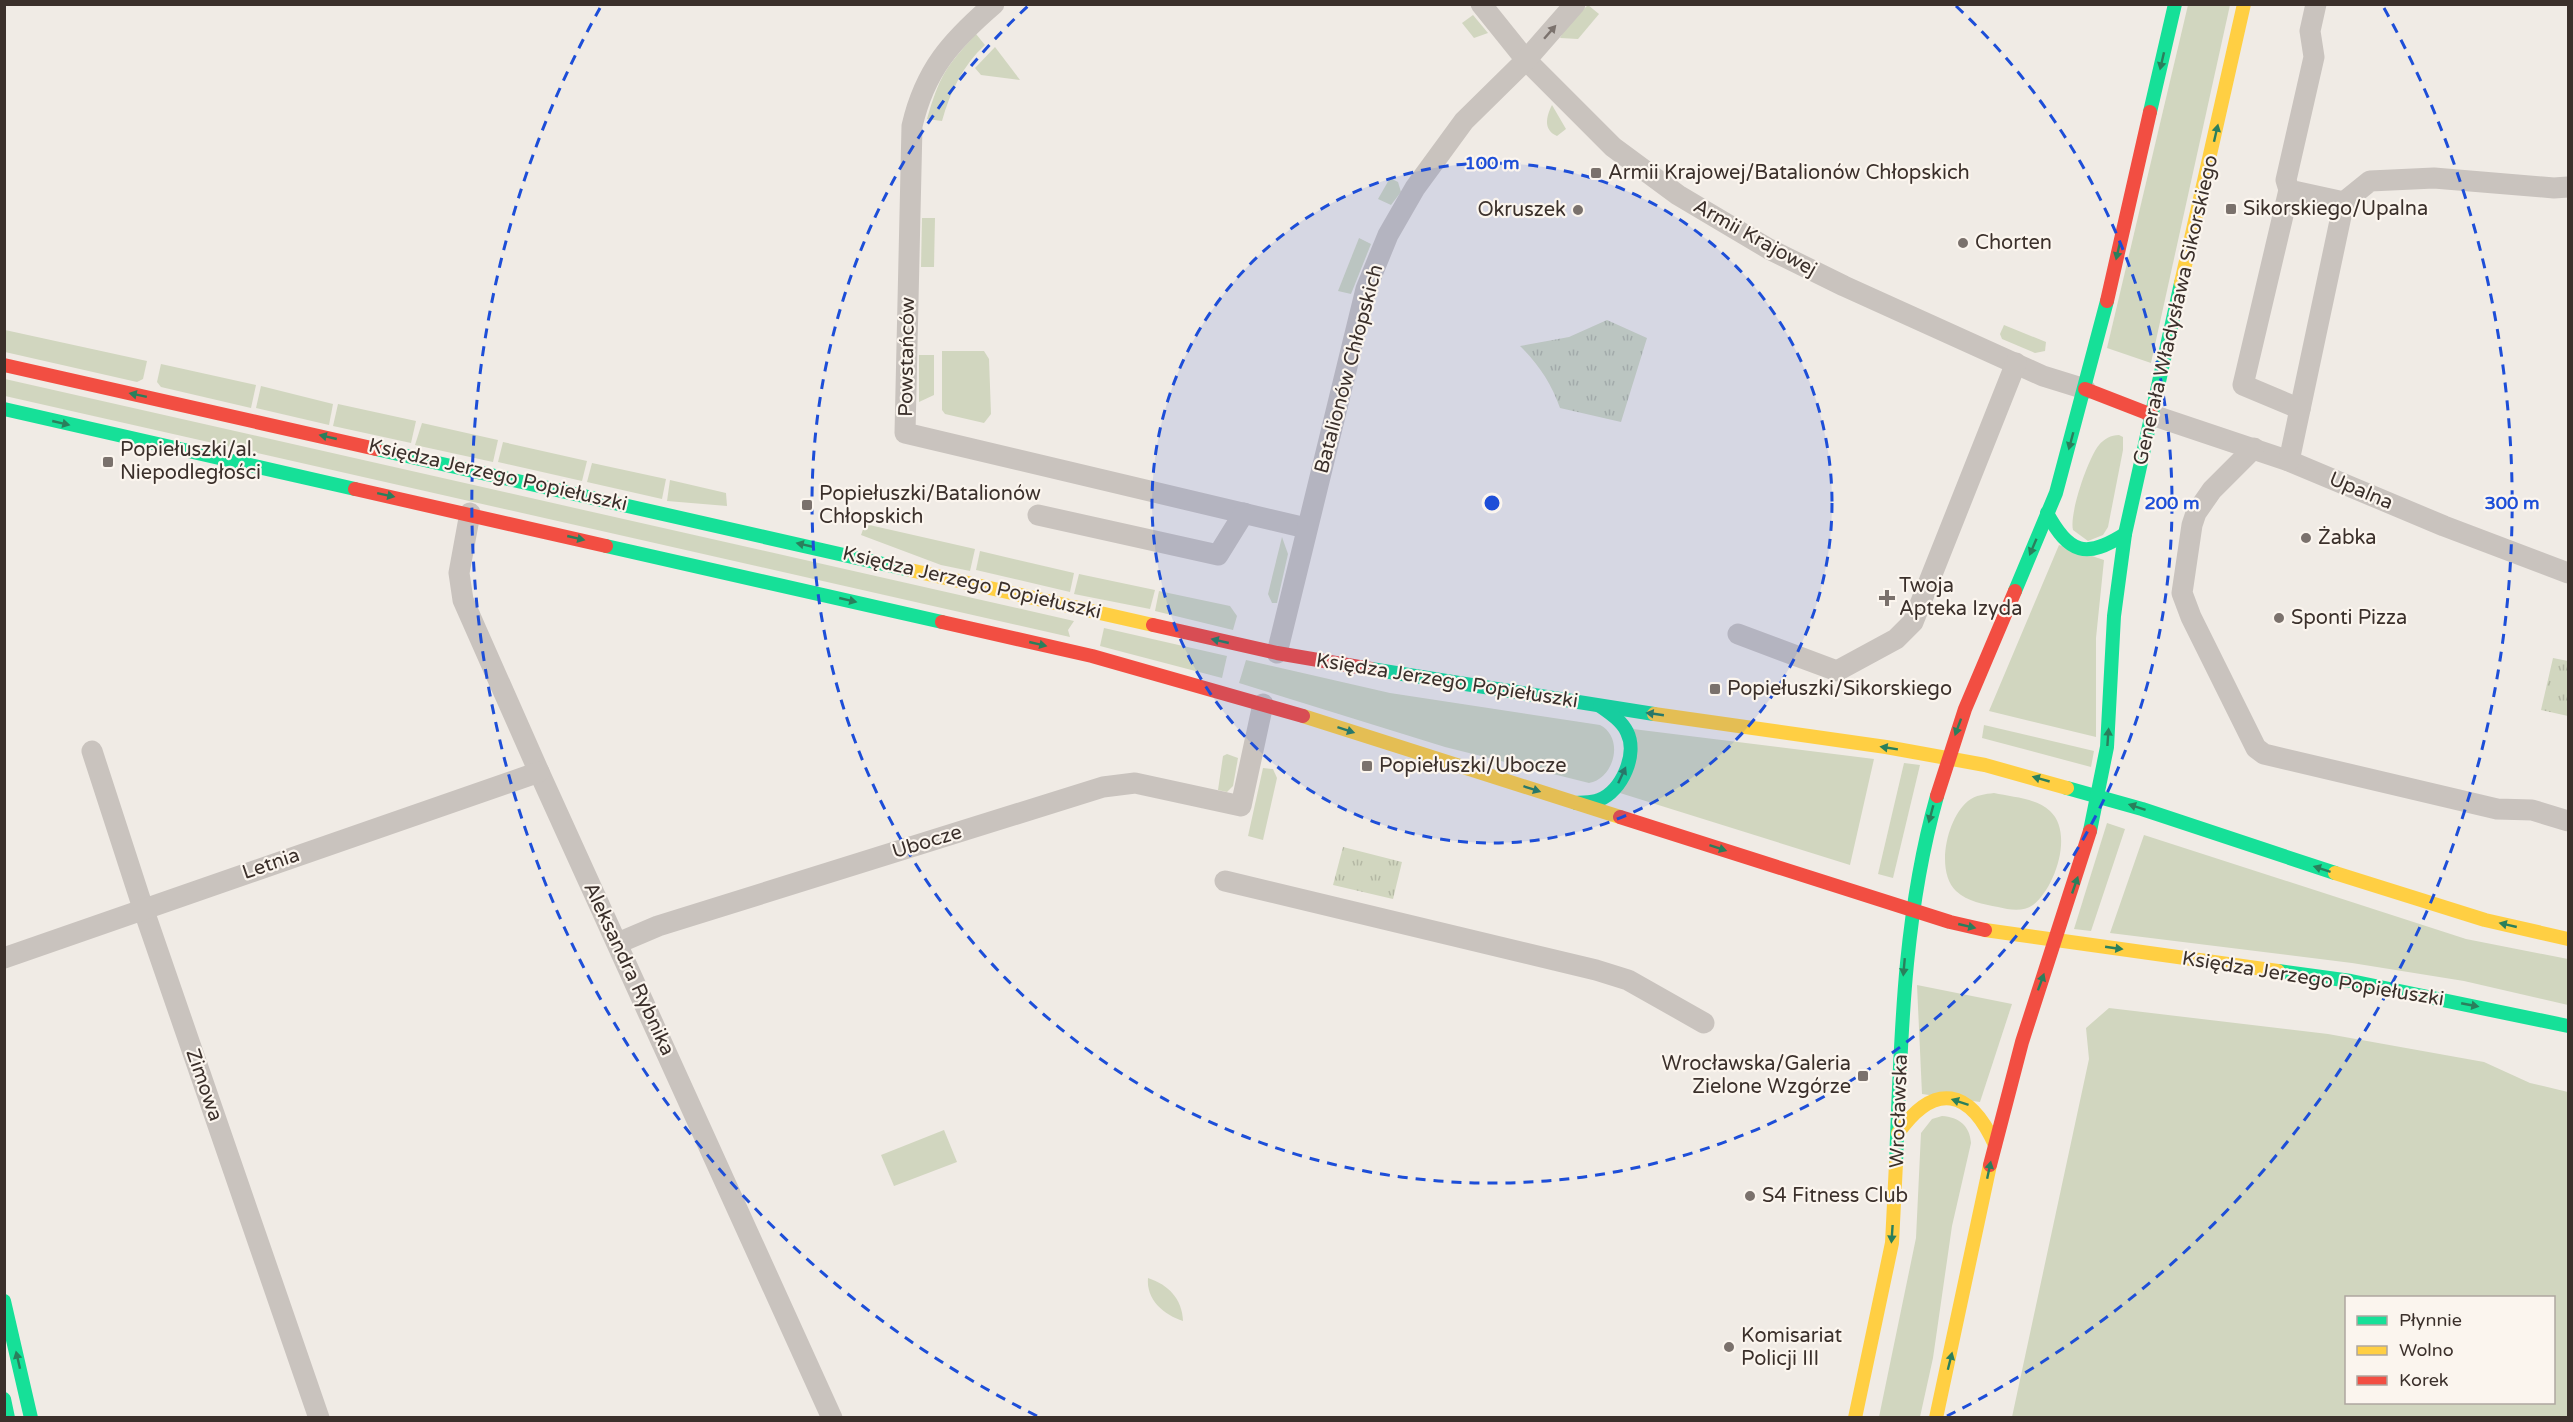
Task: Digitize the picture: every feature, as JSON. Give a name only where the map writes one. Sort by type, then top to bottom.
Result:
[{"type":"main road","points":[[1947,758],[2056,493],[2085,389],[2175,4]]},
{"type":"main road","name":"Generała Władysława Sikorskiego","points":[[2056,940],[2080,869],[2107,747],[2116,597],[2125,534],[2244,4]]},
{"type":"main road","name":"Księdza Jerzego Popiełuszki","points":[[4,365],[1277,653],[1600,706],[1947,758],[2031,776],[2097,795]]},
{"type":"main road","points":[[2085,389],[2152,416]]},
{"type":"main road","points":[[4,409],[1092,656],[1263,704],[1911,909]]},
{"type":"main road","points":[[2047,513],[2058,535],[2074,548],[2090,552],[2104,549],[2125,534]]},
{"type":"main road","points":[[1086,622],[1092,617],[1107,615]]},
{"type":"main road","points":[[1081,638],[1085,652],[1092,656]]},
{"type":"main road","points":[[1576,803],[1598,801],[1614,791],[1625,772],[1630,750],[1628,733],[1616,718],[1600,706]]},
{"type":"main road","name":"Wrocławska","points":[[1855,1418],[1892,1243],[1904,976],[1911,909],[1921,851],[1947,758]]},
{"type":"main road","points":[[2097,795],[2412,899],[2485,920],[2568,939]]},
{"type":"main road","name":"Księdza Jerzego Popiełuszki","points":[[1911,909],[1950,922],[1999,933],[2351,981],[2568,1026]]},
{"type":"main road","points":[[1936,1418],[1958,1328],[1995,1145],[2030,1016],[2056,940]]},
{"type":"main road","points":[[1898,1133],[1909,1114],[1920,1104],[1935,1099],[1950,1099],[1970,1106],[1981,1115],[1995,1145]]},
{"type":"main road","points":[[4,1301],[31,1418]]},
{"type":"main road","points":[[4,1399],[8,1418]]},
{"type":"street","name":"Powstańców","points":[[994,4],[959,34],[937,61],[918,100],[912,126],[905,433],[1306,528]]},
{"type":"street","name":"Armii Krajowej","points":[[1481,4],[1526,60],[1613,147],[1678,195],[1769,249],[1833,281],[2043,376],[2085,389]]},
{"type":"street","name":"Batalionów Chłopskich","points":[[1277,653],[1366,289],[1388,235],[1415,188],[1464,121],[1526,60],[1575,4]]},
{"type":"street","points":[[2300,410],[2243,385],[2289,190],[2286,180],[2314,57],[2310,31],[2316,4]]},
{"type":"street","points":[[2289,461],[2344,202],[2370,181],[2434,178],[2554,189],[2568,187]]},
{"type":"street","points":[[2289,190],[2344,202]]},
{"type":"street","points":[[1738,634],[1837,671],[1896,639],[1913,622],[2016,363]]},
{"type":"street","name":"Upalna","points":[[2152,416],[2289,461],[2434,522],[2568,573]]},
{"type":"street","points":[[2254,448],[2212,490],[2196,513],[2192,525],[2182,592],[2191,617],[2256,748],[2264,754],[2485,806],[2504,810],[2532,810],[2568,821]]},
{"type":"street","name":"Aleksandra Rybnika","points":[[470,513],[458,583],[538,772],[618,943],[832,1418]]},
{"type":"street","points":[[1038,515],[1218,555],[1244,513]]},
{"type":"street","name":"Ubocze","points":[[618,943],[658,926],[1103,787],[1134,783],[1241,806],[1263,704]]},
{"type":"street","name":"Zimowa","points":[[92,751],[142,908],[319,1418]]},
{"type":"street","name":"Letnia","points":[[10,956],[142,908],[538,772]]},
{"type":"street","points":[[1225,881],[1628,980],[1704,1023]]},
{"type":"green space","points":[[1588,5],[1599,14],[1578,39],[1560,38],[1567,25]]},
{"type":"green space","points":[[2188,5],[2230,5],[2151,363],[2107,348]]},
{"type":"green space","points":[[1473,15],[1488,33],[1474,38],[1462,23]]},
{"type":"green space","points":[[976,34],[985,45],[970,61],[958,80],[942,121],[927,119],[945,73],[957,55]]},
{"type":"green space","points":[[995,47],[1020,80],[981,75],[975,68]]},
{"type":"green space","points":[[1552,105],[1566,129],[1557,136],[1549,130],[1547,123]]},
{"type":"green space","points":[[1390,178],[1398,182],[1401,192],[1391,205],[1378,199]]},
{"type":"green space","points":[[922,218],[935,218],[934,267],[921,267]]},
{"type":"green space","points":[[1359,238],[1371,244],[1351,294],[1338,291]]},
{"type":"green space","points":[[1607,320],[1647,338],[1621,422],[1560,408],[1544,375],[1520,346],[1569,337]]},
{"type":"green space","points":[[2004,325],[2046,342],[2045,351],[2035,353],[2002,339],[2000,334]]},
{"type":"green space","points":[[5,330],[147,361],[143,379],[137,382],[5,352]]},
{"type":"green space","points":[[942,351],[984,351],[989,359],[991,414],[984,423],[945,414],[942,410]]},
{"type":"green space","points":[[919,355],[934,355],[934,395],[919,402]]},
{"type":"green space","points":[[161,364],[256,385],[251,408],[161,387],[157,382]]},
{"type":"green space","points":[[5,379],[1074,621],[1068,630],[1070,637],[5,396]]},
{"type":"green space","points":[[261,386],[333,404],[329,425],[256,408]]},
{"type":"green space","points":[[338,404],[416,421],[411,443],[333,426]]},
{"type":"green space","points":[[422,423],[498,440],[493,462],[415,445]]},
{"type":"green space","points":[[2119,435],[2123,437],[2123,450],[2108,527],[2103,535],[2088,541],[2073,530],[2074,512],[2080,486],[2099,445],[2108,438]]},
{"type":"green space","points":[[503,442],[587,461],[582,481],[498,462]]},
{"type":"green space","points":[[592,463],[666,479],[662,499],[587,482]]},
{"type":"green space","points":[[670,480],[726,493],[727,506],[667,501]]},
{"type":"green space","points":[[865,524],[975,549],[970,571],[941,565],[861,535]]},
{"type":"green space","points":[[1282,537],[1288,554],[1277,603],[1272,603],[1268,594]]},
{"type":"green space","points":[[2059,545],[2104,560],[2096,638],[2096,737],[1989,711]]},
{"type":"green space","points":[[980,551],[1074,573],[1070,592],[976,570]]},
{"type":"green space","points":[[1079,574],[1155,590],[1150,609],[1074,594]]},
{"type":"green space","points":[[1159,591],[1230,606],[1237,616],[1233,630],[1155,611]]},
{"type":"green space","points":[[1104,628],[1227,656],[1222,678],[1100,646]]},
{"type":"green space","points":[[2553,658],[2568,661],[2568,716],[2541,710]]},
{"type":"green space","points":[[1246,660],[1390,693],[1600,725],[1608,731],[1612,739],[1613,757],[1605,774],[1589,783],[1445,747],[1239,683]]},
{"type":"green space","points":[[1984,725],[2094,751],[2091,767],[1982,738]]},
{"type":"green space","points":[[1633,729],[1874,759],[1850,865],[1620,793]]},
{"type":"green space","points":[[1227,754],[1238,758],[1233,786],[1227,792],[1218,790],[1223,756]]},
{"type":"green space","points":[[1904,763],[1920,765],[1893,878],[1878,874]]},
{"type":"green space","points":[[1263,768],[1273,769],[1277,778],[1263,840],[1248,836]]},
{"type":"green space","points":[[1994,793],[2038,803],[2050,811],[2061,833],[2059,860],[2054,874],[2041,897],[2025,909],[2007,909],[1981,904],[1966,898],[1956,891],[1946,871],[1946,845],[1954,819],[1974,797]]},
{"type":"green space","points":[[2107,823],[2125,829],[2091,931],[2074,929]]},
{"type":"green space","points":[[2144,835],[2466,939],[2568,959],[2568,1005],[2464,981],[2352,963],[2110,933]]},
{"type":"green space","points":[[1343,847],[1402,862],[1393,899],[1333,885]]},
{"type":"green space","points":[[1917,985],[2012,1004],[1980,1102],[1922,1094]]},
{"type":"green space","points":[[2109,1008],[2328,1034],[2484,1062],[2530,1083],[2568,1092],[2568,1417],[2012,1417],[2089,1059],[2086,1028]]},
{"type":"green space","points":[[1942,1116],[1954,1118],[1963,1124],[1971,1143],[1952,1226],[1933,1358],[1920,1417],[1879,1417],[1916,1238],[1921,1133],[1932,1119]]},
{"type":"green space","points":[[944,1130],[957,1162],[894,1186],[881,1155]]},
{"type":"green space","points":[[1148,1278],[1173,1294],[1180,1306],[1183,1321],[1163,1311],[1153,1300]]},
{"type":"traffic: fast","points":[[2150,112],[2175,4]]},
{"type":"traffic: fast","points":[[2090,831],[2107,747],[2114,616],[2125,534],[2181,283]]},
{"type":"traffic: fast","points":[[2015,591],[2056,493],[2107,301]]},
{"type":"traffic: fast","points":[[4,409],[355,489]]},
{"type":"traffic: fast","points":[[376,449],[910,570]]},
{"type":"traffic: fast","points":[[2047,513],[2063,537],[2080,548],[2099,547],[2125,534]]},
{"type":"traffic: fast","points":[[606,546],[942,622]]},
{"type":"traffic: fast","points":[[1371,669],[1654,714]]},
{"type":"traffic: fast","points":[[1576,803],[1596,801],[1615,789],[1629,761],[1630,741],[1625,728],[1612,714],[1600,706]]},
{"type":"traffic: fast","points":[[2067,788],[2142,809],[2335,873]]},
{"type":"traffic: fast","points":[[1896,1163],[1902,1024],[1910,932],[1926,841],[1937,796]]},
{"type":"traffic: fast","points":[[2278,971],[2351,981],[2568,1026]]},
{"type":"traffic: fast","points":[[4,1301],[31,1418]]},
{"type":"traffic: fast","points":[[4,1399],[8,1418]]},
{"type":"traffic: slow","points":[[2181,283],[2244,4]]},
{"type":"traffic: slow","points":[[910,570],[1153,625]]},
{"type":"traffic: slow","points":[[1654,714],[1886,747],[1985,765],[2067,788]]},
{"type":"traffic: slow","points":[[1303,716],[1620,817]]},
{"type":"traffic: slow","points":[[2335,873],[2485,920],[2568,939]]},
{"type":"traffic: slow","points":[[1985,930],[2278,971]]},
{"type":"traffic: slow","points":[[1898,1133],[1925,1105],[1938,1099],[1951,1098],[1975,1112],[1995,1145]]},
{"type":"traffic: slow","points":[[1855,1418],[1892,1243],[1896,1163]]},
{"type":"traffic: slow","points":[[1936,1418],[1990,1165]]},
{"type":"traffic: jam","points":[[2107,301],[2150,112]]},
{"type":"traffic: jam","points":[[4,365],[376,449]]},
{"type":"traffic: jam","points":[[2085,389],[2152,415]]},
{"type":"traffic: jam","points":[[355,489],[606,546]]},
{"type":"traffic: jam","points":[[1937,796],[1965,709],[2015,591]]},
{"type":"traffic: jam","points":[[942,622],[1092,656],[1303,716]]},
{"type":"traffic: jam","points":[[1153,625],[1277,653],[1371,669]]},
{"type":"traffic: jam","points":[[1620,817],[1950,922],[1985,930]]},
{"type":"traffic: jam","points":[[1990,1165],[2022,1042],[2090,831]]},
{"type":"place","name":"Armii Krajowej/Batalionów Chłopskich","points":[[1596,173]]},
{"type":"place","name":"Sikorskiego/Upalna","points":[[2231,209]]},
{"type":"place","name":"Okruszek","points":[[1578,210]]},
{"type":"place","name":"Chorten","points":[[1963,243]]},
{"type":"place","name":"Popiełuszki/al. Niepodległości","points":[[108,462]]},
{"type":"place","name":"Popiełuszki/Batalionów Chłopskich","points":[[807,505]]},
{"type":"place","name":"Żabka","points":[[2306,538]]},
{"type":"place","name":"Twoja Apteka Izyda","points":[[1887,598]]},
{"type":"place","name":"Sponti Pizza","points":[[2279,618]]},
{"type":"place","name":"Popiełuszki/Sikorskiego","points":[[1715,689]]},
{"type":"place","name":"Popiełuszki/Ubocze","points":[[1367,766]]},
{"type":"place","name":"Wrocławska/Galeria Zielone Wzgórze","points":[[1863,1076]]},
{"type":"place","name":"S4 Fitness Club","points":[[1750,1196]]},
{"type":"place","name":"Komisariat Policji III","points":[[1729,1347]]}]
